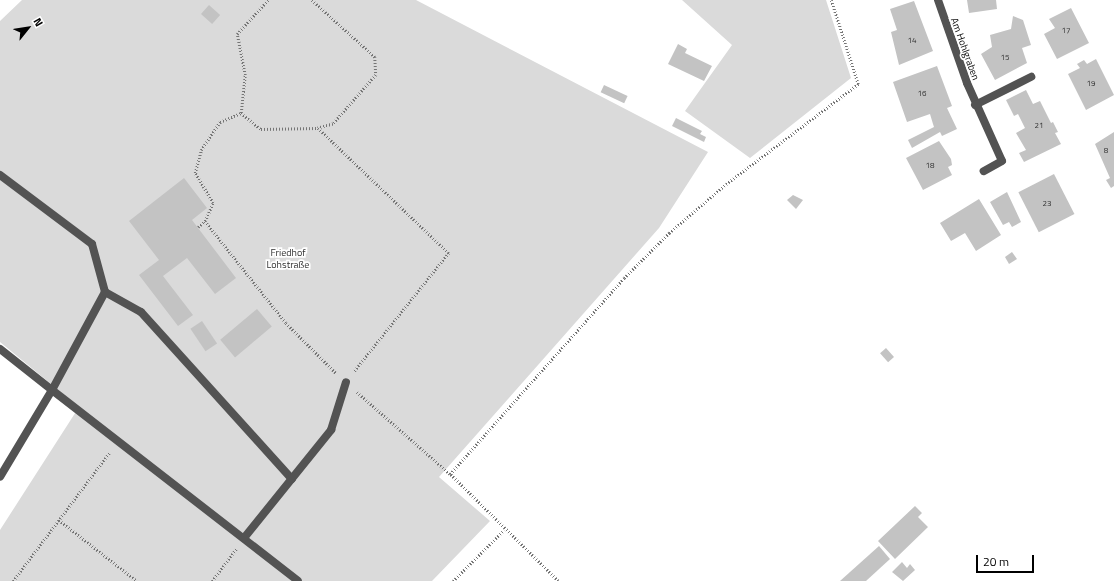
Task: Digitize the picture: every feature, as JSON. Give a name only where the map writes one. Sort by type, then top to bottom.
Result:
[{"type":"street","name":"Am Hohlgraben","points":[[938,0],[975,105],[1002,161],[984,171]]},
{"type":"street","points":[[975,105],[1031,77]]},
{"type":"street","points":[[0,175],[92,244],[105,292],[52,390],[0,476]]},
{"type":"street","points":[[105,292],[141,312],[292,479]]},
{"type":"street","points":[[0,349],[298,581]]},
{"type":"street","points":[[244,538],[331,430],[346,382]]},
{"type":"path","points":[[241,113],[245,75],[237,34],[268,0]]},
{"type":"path","points":[[241,113],[261,129],[318,128],[333,124],[376,75],[375,57],[312,0]]},
{"type":"path","points":[[450,474],[624,278],[669,233],[726,184],[858,84],[832,0]]},
{"type":"path","points":[[198,226],[204,221],[214,203],[195,173],[201,150],[220,122],[241,113]]},
{"type":"path","points":[[318,128],[449,253],[346,382]]},
{"type":"path","points":[[204,221],[286,323],[346,382],[450,474],[504,530],[558,581]]},
{"type":"path","points":[[13,581],[118,441]]},
{"type":"path","points":[[59,520],[132,580],[137,581]]},
{"type":"path","points":[[453,581],[504,530]]},
{"type":"path","points":[[212,581],[244,538]]},
{"type":"green space","name":"Friedhof Lohstraße","points":[[22,0],[416,0],[708,152],[659,228],[439,477],[490,521],[432,581],[0,581],[0,530],[79,407],[0,342],[0,21]]},
{"type":"green space","points":[[682,0],[826,0],[851,78],[750,158],[685,111],[732,45]]},
{"type":"building","points":[[967,0],[996,0],[997,9],[969,13]]},
{"type":"building","points":[[914,1],[933,51],[899,65],[891,32],[897,30],[890,9]]},
{"type":"building","points":[[209,5],[220,15],[212,24],[201,14]]},
{"type":"building","points":[[1071,8],[1089,43],[1057,59],[1044,34],[1055,28],[1049,19]]},
{"type":"building","points":[[1013,16],[1023,20],[1031,45],[1022,48],[1027,63],[995,80],[981,54],[992,47],[990,35],[1011,29]]},
{"type":"building","points":[[678,44],[687,49],[685,53],[712,66],[704,81],[668,64]]},
{"type":"building","points":[[1096,59],[1114,95],[1086,110],[1068,74],[1080,68],[1077,64],[1084,60],[1087,64]]},
{"type":"building","points":[[937,66],[952,106],[947,108],[957,129],[942,136],[940,132],[912,148],[908,140],[934,127],[930,114],[907,122],[893,82]]},
{"type":"building","points":[[604,85],[628,96],[624,103],[601,92]]},
{"type":"building","points":[[1026,90],[1033,104],[1040,101],[1051,123],[1053,122],[1058,132],[1055,133],[1061,144],[1024,162],[1019,153],[1026,150],[1016,133],[1025,128],[1018,114],[1014,116],[1006,100]]},
{"type":"building","points":[[676,118],[702,131],[700,134],[706,137],[704,142],[672,126]]},
{"type":"building","points":[[1114,132],[1114,186],[1111,188],[1106,180],[1110,178],[1095,144]]},
{"type":"building","points":[[939,141],[951,159],[952,165],[948,167],[952,175],[923,190],[906,158]]},
{"type":"building","points":[[1054,174],[1074,214],[1039,232],[1018,192]]},
{"type":"building","points":[[184,178],[207,208],[192,220],[236,278],[215,294],[187,258],[163,276],[193,315],[178,326],[139,275],[159,260],[129,221]]},
{"type":"building","points":[[1007,192],[1021,222],[1012,227],[1009,222],[1003,225],[990,202]]},
{"type":"building","points":[[793,195],[803,200],[796,209],[787,200]]},
{"type":"building","points":[[979,199],[1001,235],[976,251],[965,233],[951,241],[940,223]]},
{"type":"building","points":[[1012,252],[1017,259],[1009,264],[1005,257]]},
{"type":"building","points":[[257,309],[272,327],[235,357],[220,340]]},
{"type":"building","points":[[202,321],[217,343],[205,351],[190,329]]},
{"type":"building","points":[[886,348],[894,357],[888,362],[880,353]]},
{"type":"building","points":[[915,506],[922,513],[918,517],[928,527],[895,559],[878,541]]},
{"type":"building","points":[[879,546],[890,559],[866,581],[840,581]]},
{"type":"building","points":[[902,562],[907,568],[910,564],[915,570],[903,581],[892,572]]}]
